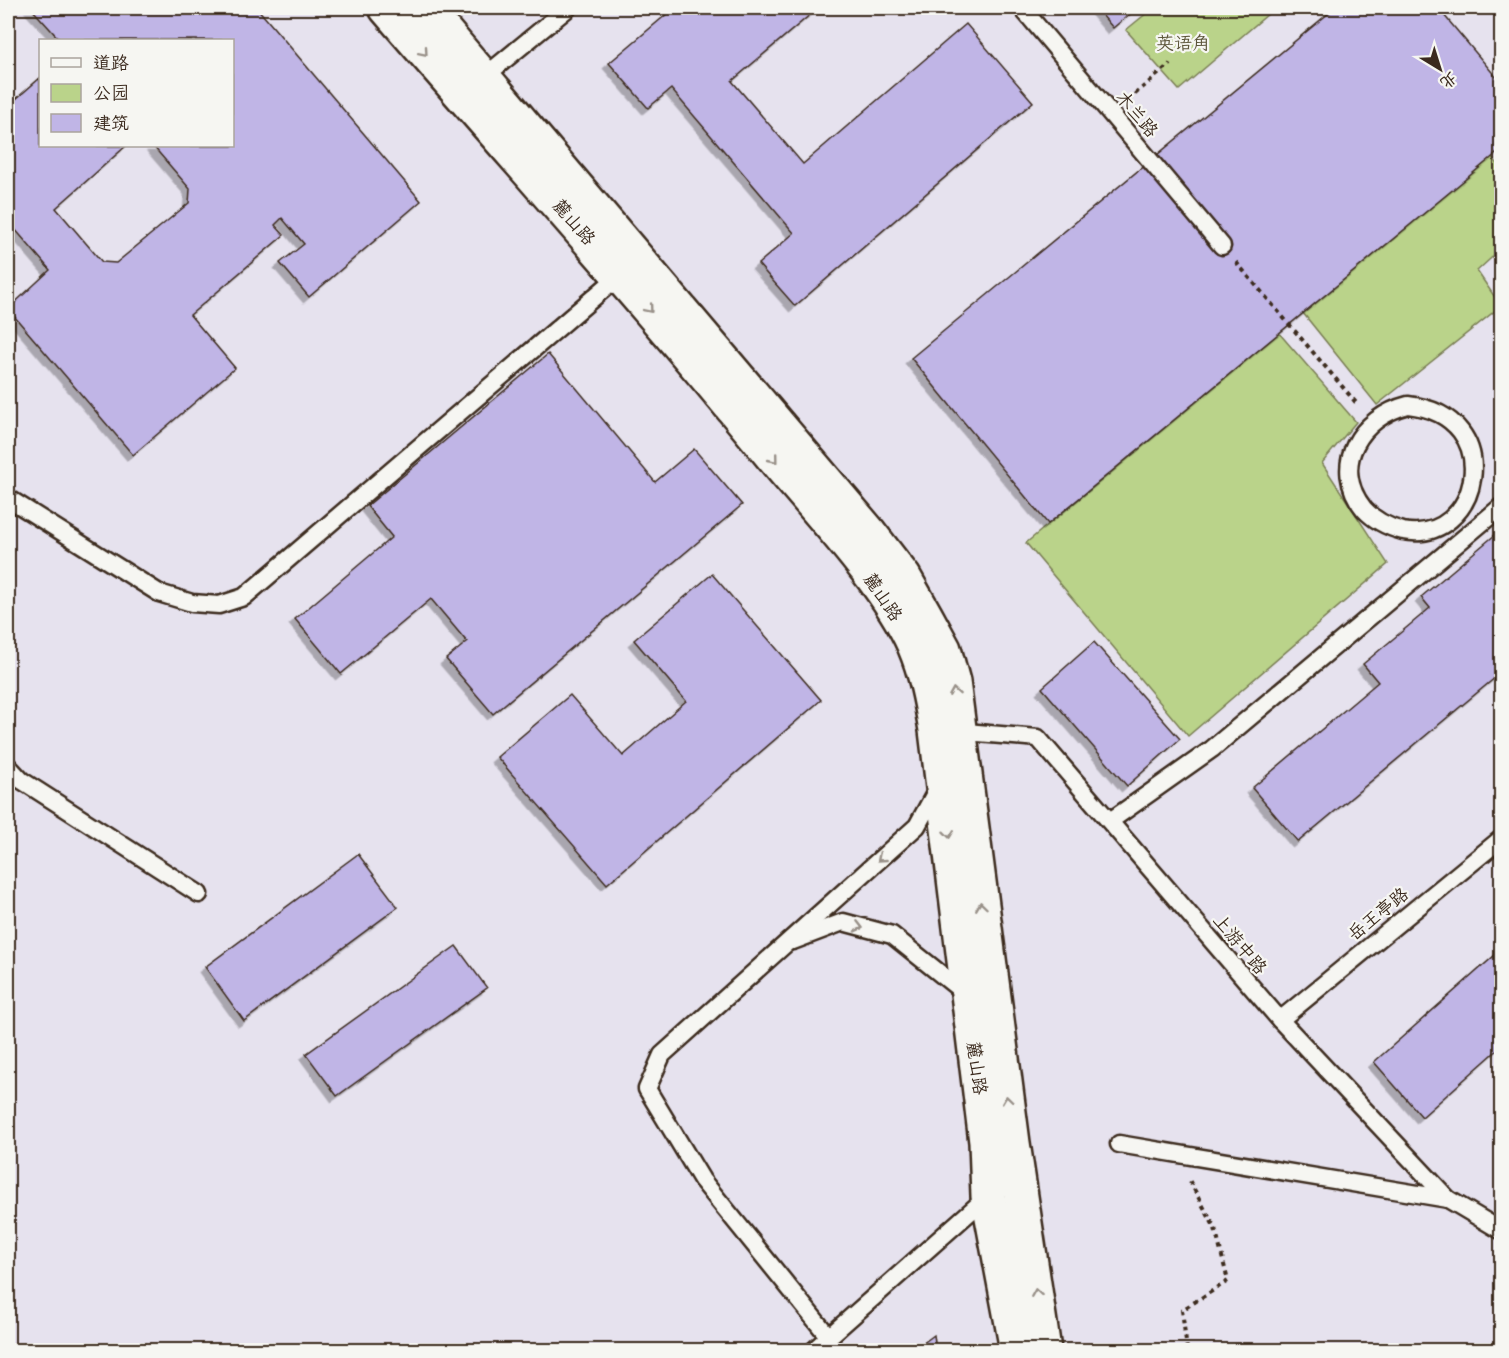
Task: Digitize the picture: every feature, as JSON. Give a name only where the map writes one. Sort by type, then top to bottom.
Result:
[{"type":"main road","name":"麓山路","points":[[386,8],[473,86],[812,463],[904,577],[944,649],[948,731],[942,780],[986,1142],[988,1196],[1017,1350]]},
{"type":"main road","name":"麓山路","points":[[425,8],[473,86],[620,275],[844,544],[886,598],[913,644],[948,731],[967,798],[1044,1350]]},
{"type":"lane","points":[[473,86],[568,8]]},
{"type":"lane","name":"木兰路","points":[[1022,8],[1222,246]]},
{"type":"lane","points":[[8,498],[159,593],[192,603],[219,605],[244,597],[620,275]]},
{"type":"lane","points":[[1408,405],[1428,407],[1446,415],[1462,429],[1472,446],[1474,476],[1465,504],[1451,518],[1432,529],[1411,532],[1389,528],[1371,516],[1357,500],[1350,479],[1350,457],[1358,437],[1389,410],[1408,405]]},
{"type":"lane","points":[[1110,821],[1212,749],[1502,506]]},
{"type":"lane","points":[[1451,518],[1467,536]]},
{"type":"lane","name":"上游中路","points":[[948,731],[1038,738],[1280,1020],[1448,1199],[1502,1230]]},
{"type":"lane","points":[[8,766],[21,780],[199,894]]},
{"type":"lane","points":[[829,1337],[702,1180],[647,1089],[662,1055],[917,826],[942,780]]},
{"type":"lane","name":"岳王亭路","points":[[1280,1020],[1502,838]]},
{"type":"lane","points":[[784,945],[843,922],[892,935],[967,995]]},
{"type":"lane","points":[[1119,1144],[1448,1199]]},
{"type":"lane","points":[[814,1350],[988,1196]]},
{"type":"path","points":[[1112,115],[1170,64]]},
{"type":"path","points":[[1222,246],[1374,423]]},
{"type":"path","points":[[1174,1153],[1215,1228],[1228,1281],[1182,1310],[1187,1350]]},
{"type":"shaded area","points":[[8,8],[1501,8],[1501,1350],[8,1350]]},
{"type":"green space","name":"英语角","points":[[1153,8],[1275,8],[1179,90],[1126,30]]},
{"type":"green space","points":[[1492,157],[1501,168],[1501,249],[1477,271],[1501,306],[1377,405],[1303,313]]},
{"type":"green space","points":[[1279,333],[1356,422],[1322,463],[1388,564],[1188,736],[1026,543]]},
{"type":"building","points":[[31,8],[257,8],[421,201],[309,297],[280,263],[304,244],[282,218],[275,225],[284,235],[190,315],[235,368],[133,455],[8,309],[50,270],[8,221],[8,106],[39,79],[39,147],[125,147],[56,208],[102,262],[116,263],[189,203],[190,189],[154,147],[234,147],[234,39],[59,39]]},
{"type":"building","points":[[674,8],[818,8],[732,81],[803,164],[966,24],[1033,102],[795,306],[758,264],[794,233],[671,89],[648,108],[609,63]]},
{"type":"building","points":[[1096,8],[1137,8],[1113,28]]},
{"type":"building","points":[[1335,8],[1438,8],[1502,84],[1502,149],[1048,524],[911,358]]},
{"type":"building","points":[[548,354],[655,482],[694,449],[742,505],[493,714],[446,659],[467,642],[431,599],[341,674],[295,619],[392,537],[367,506]]},
{"type":"building","points":[[1502,529],[1502,672],[1298,842],[1252,788],[1378,682],[1363,664],[1430,608],[1421,597]]},
{"type":"building","points":[[712,574],[821,700],[607,884],[497,757],[570,695],[623,756],[686,701],[634,640]]},
{"type":"building","points":[[1094,642],[1180,739],[1127,786],[1042,688]]},
{"type":"building","points":[[358,854],[398,907],[244,1021],[205,967]]},
{"type":"building","points":[[456,946],[487,988],[337,1096],[306,1054]]},
{"type":"building","points":[[1502,949],[1502,1046],[1422,1117],[1374,1062]]},
{"type":"building","points":[[934,1335],[936,1350],[914,1350]]}]
